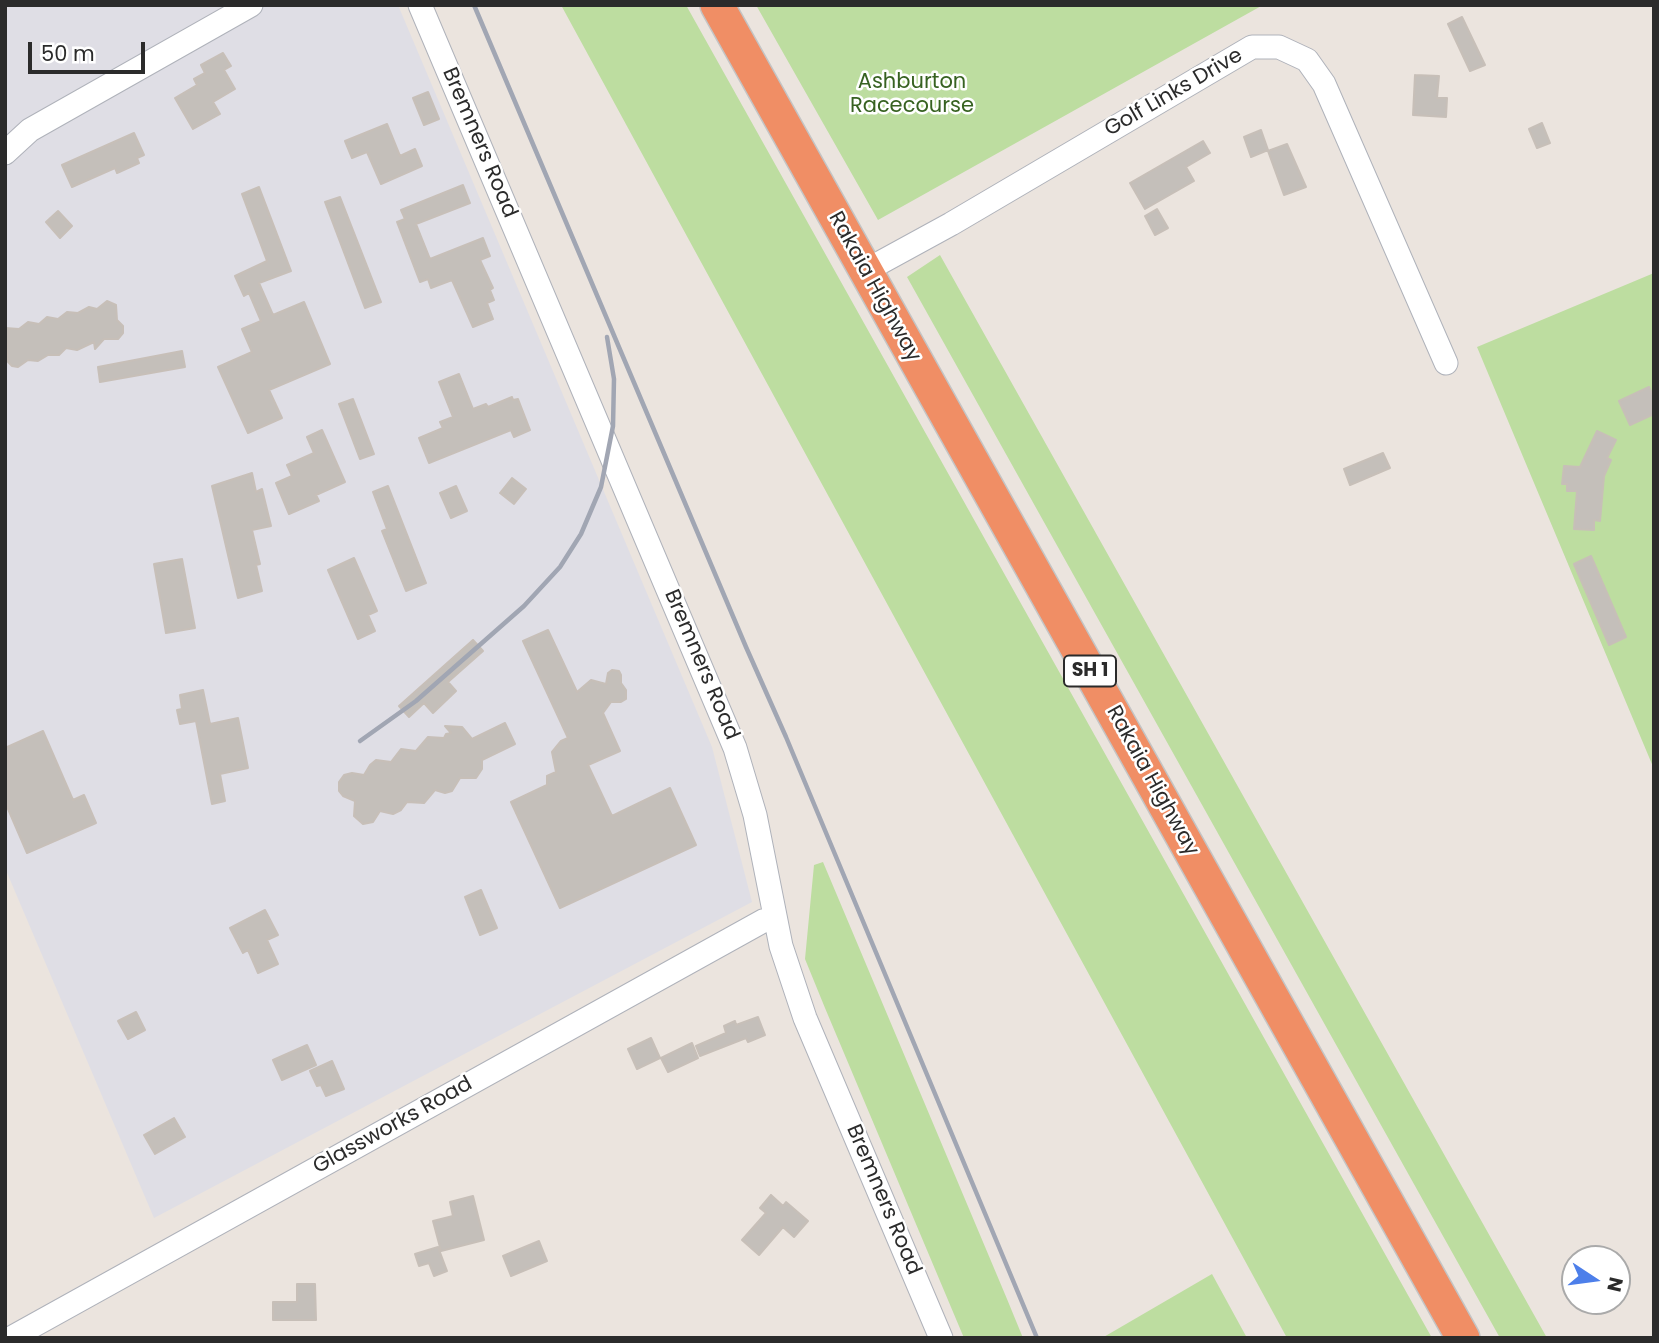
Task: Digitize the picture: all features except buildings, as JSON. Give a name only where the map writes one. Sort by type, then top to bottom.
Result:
[{"type":"highway","name":"Rakaia Highway","points":[[717,5],[1463,1338]]},
{"type":"street","points":[[5,153],[30,130],[251,5]]},
{"type":"street","name":"Bremners Road","points":[[420,5],[710,684],[735,748],[755,815],[781,946],[805,1018],[942,1338]]},
{"type":"street","name":"Golf Links Drive","points":[[865,271],[951,224],[1252,47],[1279,47],[1307,60],[1324,84],[1447,363]]},
{"type":"street","name":"Glassworks Road","points":[[11,1338],[751,928],[775,918]]},
{"type":"shaded area","points":[[5,5],[398,5],[712,747],[752,902],[154,1218],[5,868]]},
{"type":"green space","points":[[561,5],[686,5],[1432,1338],[1287,1338]]},
{"type":"green space","name":"Ashburton Racecourse","points":[[756,5],[1263,5],[878,220]]},
{"type":"green space","points":[[940,255],[1547,1338],[1500,1338],[907,277]]},
{"type":"green space","points":[[1654,273],[1654,769],[1477,347]]},
{"type":"green space","points":[[823,862],[1023,1338],[964,1338],[825,1008],[805,959],[814,865]]},
{"type":"green space","points":[[1212,1274],[1247,1338],[1102,1338]]},
{"type":"railway","points":[[474,5],[786,737],[1037,1338]]},
{"type":"railway","points":[[360,741],[416,701],[524,606],[560,567],[581,534],[601,487],[613,426],[614,379],[607,337]]}]
